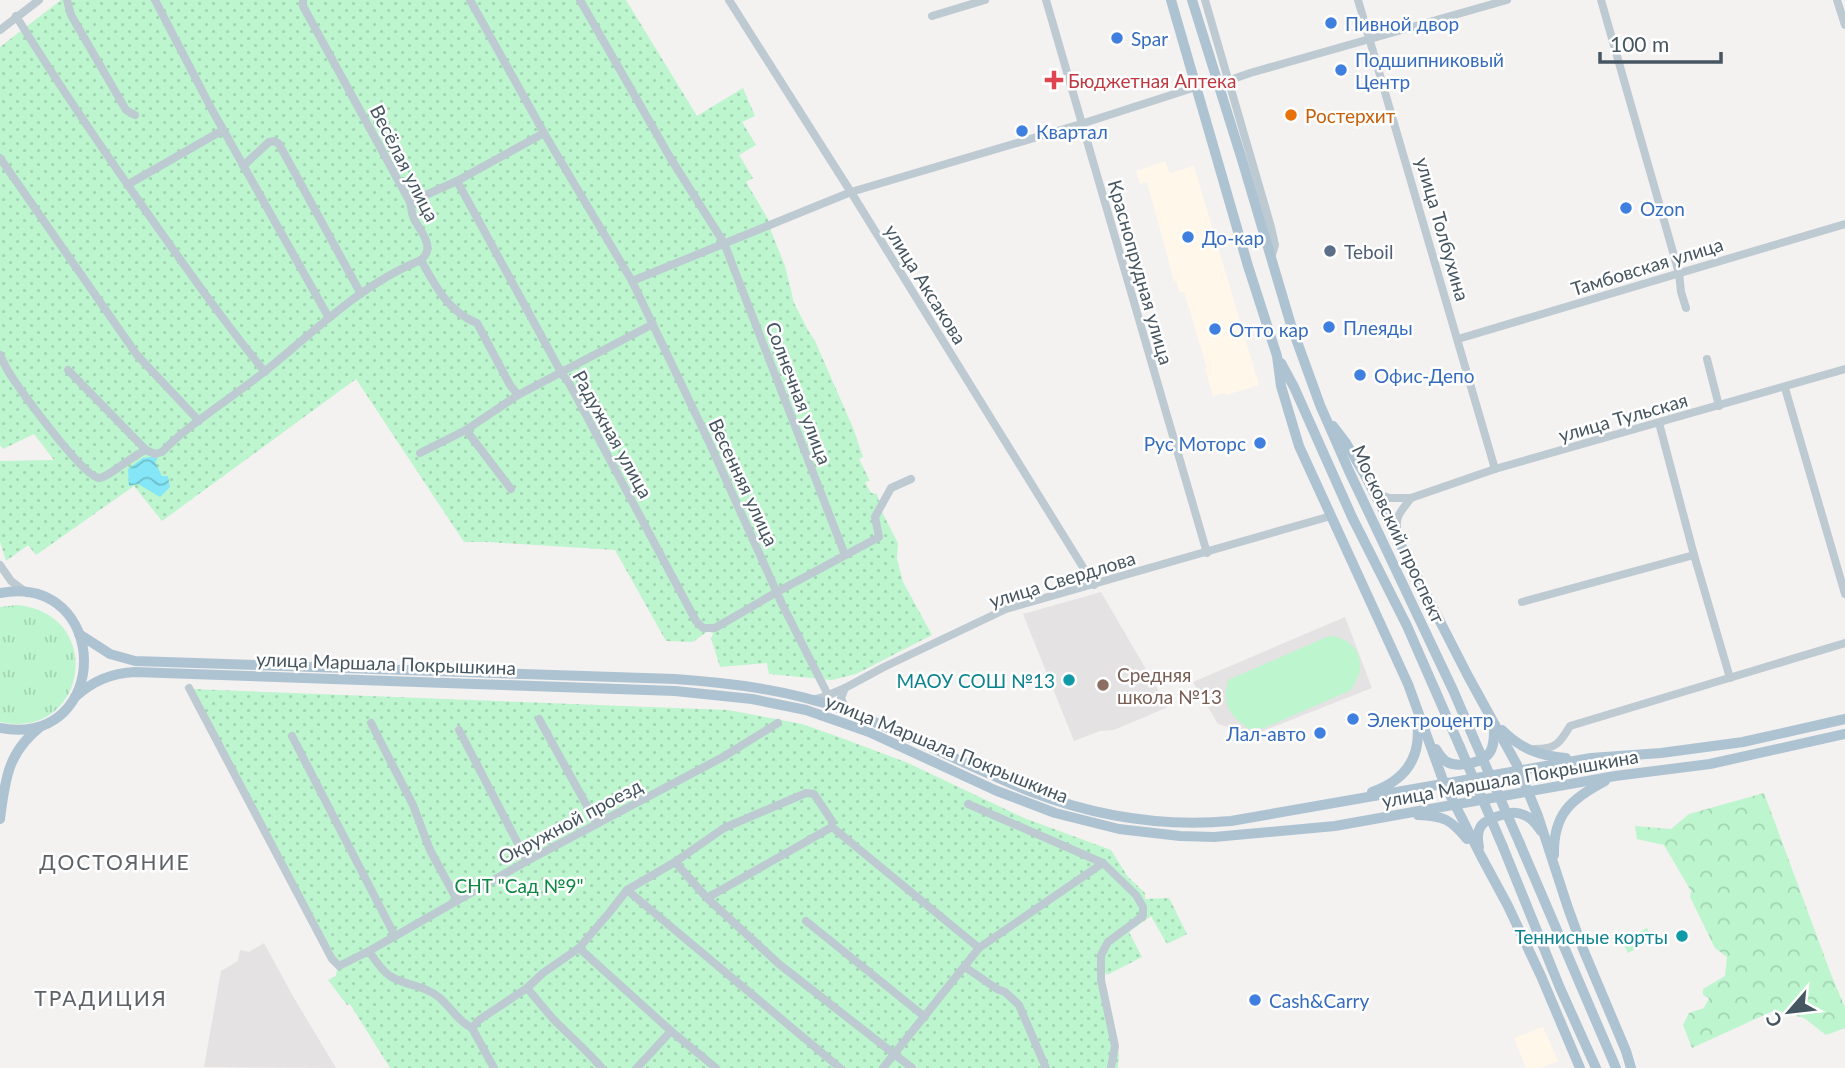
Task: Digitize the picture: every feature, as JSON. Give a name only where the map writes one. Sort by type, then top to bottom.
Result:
[{"type":"main road","points":[[1171,0],[1277,356],[1281,386],[1291,422],[1305,459],[1392,648],[1444,783],[1508,906],[1580,1068]]},
{"type":"main road","name":"Московский проспект","points":[[1192,0],[1224,83],[1291,325],[1323,412],[1453,690],[1616,1068]]},
{"type":"main road","name":"Московский проспект","points":[[1277,356],[1294,387],[1352,517],[1407,626],[1596,1068]]},
{"type":"main road","points":[[1323,412],[1346,443],[1375,493],[1529,790],[1583,949],[1632,1068]]},
{"type":"main road","points":[[0,593],[27,593],[44,597],[71,619],[83,646],[85,664],[82,681],[75,696]]},
{"type":"main road","name":"улица Маршала Покрышкина","points":[[79,634],[110,654],[135,661],[675,679],[753,687],[812,699],[846,710],[1035,794],[1128,818],[1181,823],[1214,823],[1341,803],[1591,758],[1734,743],[1845,719]]},
{"type":"main road","name":"улица Маршала Покрышкина","points":[[0,819],[5,782],[12,759],[23,743],[43,724],[58,716],[85,688],[115,673],[135,671],[706,693],[775,703],[825,716],[895,743],[978,783],[1071,818],[1119,829],[1214,837],[1335,826],[1529,790],[1710,764],[1845,734]]},
{"type":"main road","points":[[1341,803],[1389,785],[1408,767],[1417,747],[1415,703]]},
{"type":"main road","points":[[1426,734],[1446,761],[1457,765],[1470,763],[1485,758],[1490,752],[1494,739],[1494,721]]},
{"type":"main road","points":[[1494,721],[1511,739],[1525,748],[1548,756],[1591,758]]},
{"type":"main road","points":[[0,728],[26,729],[43,724]]},
{"type":"main road","points":[[1557,876],[1554,839],[1562,816],[1579,796],[1615,776]]},
{"type":"main road","points":[[1481,856],[1478,831],[1483,823],[1493,817],[1511,812],[1522,814],[1532,820],[1545,837]]},
{"type":"main road","points":[[1395,815],[1447,819],[1455,824],[1481,856]]},
{"type":"street","points":[[0,30],[39,0]]},
{"type":"street","points":[[67,0],[71,15],[126,110],[135,115]]},
{"type":"street","points":[[155,0],[223,130],[329,318]]},
{"type":"street","name":"Весенняя улица","points":[[470,0],[544,134],[632,281],[828,695]]},
{"type":"street","name":"Солнечная улица","points":[[580,0],[671,159],[724,243],[845,555]]},
{"type":"street","name":"улица Аксакова","points":[[729,0],[1094,585]]},
{"type":"street","points":[[932,16],[985,0]]},
{"type":"street","name":"Краснопрудная улица","points":[[1046,0],[1207,553]]},
{"type":"street","points":[[1205,0],[1224,62],[1224,83],[1250,73],[1507,0]]},
{"type":"street","name":"улица Толбухина","points":[[1358,0],[1494,469]]},
{"type":"street","points":[[1601,0],[1679,273],[1686,308]]},
{"type":"street","points":[[1838,0],[1845,26]]},
{"type":"street","name":"Весёлая улица","points":[[303,3],[410,202],[413,218],[423,232],[428,248],[427,255],[421,260],[438,292],[464,319],[477,323],[518,395]]},
{"type":"street","points":[[16,16],[59,87],[127,185],[226,323],[265,372]]},
{"type":"street","points":[[1224,62],[1230,69],[1250,73]]},
{"type":"street","points":[[632,281],[851,192],[1196,87]]},
{"type":"street","points":[[127,185],[223,130]]},
{"type":"street","points":[[410,202],[457,181],[544,134]]},
{"type":"street","points":[[243,166],[269,142],[275,141],[279,144],[361,294]]},
{"type":"street","points":[[0,158],[137,355],[199,421]]},
{"type":"street","name":"Радужная улица","points":[[457,181],[696,621],[703,628],[715,628],[777,592]]},
{"type":"street","name":"Тамбовская улица","points":[[1458,339],[1845,223]]},
{"type":"street","points":[[68,370],[146,450],[155,454],[162,452],[361,294],[402,267],[421,260]]},
{"type":"street","points":[[420,453],[466,430],[518,395],[653,324]]},
{"type":"street","points":[[0,355],[9,372],[50,428],[91,475],[99,478],[107,475],[137,453],[146,450]]},
{"type":"street","points":[[1707,359],[1719,406]]},
{"type":"street","name":"улица Тульская","points":[[1411,498],[1494,469],[1845,369]]},
{"type":"street","points":[[1785,388],[1845,594]]},
{"type":"street","points":[[1659,423],[1730,678]]},
{"type":"street","points":[[466,430],[511,489]]},
{"type":"street","points":[[777,592],[879,537],[875,517],[891,488],[911,479]]},
{"type":"street","points":[[1375,493],[1389,498],[1411,498]]},
{"type":"street","points":[[1399,539],[1395,521],[1411,498]]},
{"type":"street","name":"улица Свердлова","points":[[812,699],[845,688],[993,615],[1331,516]]},
{"type":"street","points":[[1522,602],[1694,555]]},
{"type":"street","points":[[0,565],[11,581],[27,593]]},
{"type":"street","points":[[1525,748],[1552,747],[1561,740],[1570,726],[1845,643]]},
{"type":"street","name":"Окружной проезд","points":[[189,688],[332,959],[339,966],[527,861],[723,757],[778,723]]},
{"type":"street","points":[[845,688],[841,698],[846,710]]},
{"type":"street","points":[[539,719],[597,824]]},
{"type":"street","points":[[371,723],[413,806],[430,850],[457,900]]},
{"type":"street","points":[[459,730],[527,861]]},
{"type":"street","points":[[292,736],[395,936]]},
{"type":"street","points":[[472,1028],[479,1020],[579,948],[627,890],[675,862],[724,828],[806,793],[814,794],[832,821],[832,827]]},
{"type":"street","points":[[968,804],[1103,863],[1136,895],[1143,907],[1143,916],[1108,942],[1101,955],[1101,980],[1115,1046],[1111,1068]]},
{"type":"street","points":[[832,827],[979,948]]},
{"type":"street","points":[[707,898],[832,827]]},
{"type":"street","points":[[675,862],[707,898],[779,964],[912,1068]]},
{"type":"street","points":[[883,1068],[979,948],[1103,863]]},
{"type":"street","points":[[627,890],[840,1068]]},
{"type":"street","points":[[806,921],[925,1017]]},
{"type":"street","points":[[579,948],[716,1068]]},
{"type":"street","points":[[369,951],[391,977],[425,988],[440,998],[463,1024],[472,1028],[494,1068]]},
{"type":"street","points":[[965,967],[1005,992],[1019,1005],[1046,1068]]},
{"type":"street","points":[[527,988],[554,1020],[602,1068]]},
{"type":"street","points":[[638,1068],[671,1031]]},
{"type":"shaded area","points":[[1165,161],[1170,173],[1194,166],[1259,385],[1213,396],[1184,292],[1180,293],[1174,281],[1147,182],[1140,184],[1136,171]]},
{"type":"shaded area","name":"Средняя школа №13","points":[[1101,592],[1168,707],[1114,730],[1100,731],[1074,741],[1023,614]]},
{"type":"shaded area","points":[[1345,617],[1372,688],[1253,735],[1218,724],[1193,682]]},
{"type":"shaded area","points":[[264,943],[336,1068],[204,1067],[221,971],[238,961],[240,950],[249,952]]},
{"type":"shaded area","points":[[1543,1027],[1558,1061],[1541,1068],[1526,1068],[1514,1038]]},
{"type":"green space","points":[[61,0],[626,0],[697,116],[743,88],[755,116],[742,122],[756,145],[739,155],[753,178],[746,182],[768,219],[785,266],[794,303],[815,341],[853,428],[863,457],[859,459],[870,481],[865,482],[871,493],[877,494],[882,512],[898,543],[897,559],[903,582],[932,635],[856,674],[832,680],[769,674],[767,663],[720,667],[711,638],[713,634],[709,630],[693,642],[666,641],[615,550],[464,542],[356,379],[162,521],[134,486],[36,555],[28,545],[6,561],[0,541],[0,461],[54,460],[34,434],[3,449],[0,445],[0,47]]},
{"type":"green space","points":[[17,605],[46,613],[65,630],[74,651],[75,674],[67,696],[52,713],[29,723],[0,722],[0,607]]},
{"type":"green space","points":[[1329,636],[1343,639],[1357,653],[1359,674],[1351,690],[1264,728],[1249,729],[1236,719],[1227,703],[1228,680]]},
{"type":"green space","name":"СНТ \"Сад №9\"","points":[[192,689],[728,710],[802,724],[908,763],[1024,818],[1111,850],[1128,877],[1145,893],[1145,899],[1169,898],[1187,934],[1167,944],[1151,916],[1129,932],[1142,957],[1107,975],[1105,972],[1119,1055],[1118,1068],[390,1068],[350,1004],[347,1005],[328,980],[336,976],[338,962]]},
{"type":"green space","points":[[1764,793],[1845,1007],[1845,1028],[1826,1035],[1804,1018],[1775,1010],[1692,1048],[1683,1025],[1689,1013],[1704,1008],[1709,998],[1703,995],[1703,989],[1725,976],[1727,957],[1715,948],[1690,897],[1691,891],[1664,845],[1637,839],[1635,826],[1671,829],[1689,814]]},
{"type":"green space","points":[[1647,928],[1653,940],[1628,953],[1622,941]]},
{"type":"water","points":[[143,458],[158,458],[155,462],[162,476],[168,476],[170,487],[160,497],[138,484],[129,486],[128,469]]},
{"type":"place","name":"Пивной двор","points":[[1331,23]]},
{"type":"place","name":"Spar","points":[[1117,38]]},
{"type":"place","name":"Подшипниковый Центр","points":[[1341,70]]},
{"type":"place","name":"Бюджетная Аптека","points":[[1054,80]]},
{"type":"place","name":"Ростерхит","points":[[1291,115]]},
{"type":"place","name":"Квартал","points":[[1022,131]]},
{"type":"place","name":"Ozon","points":[[1626,208]]},
{"type":"place","name":"До-кар","points":[[1188,237]]},
{"type":"place","name":"Teboil","points":[[1330,251]]},
{"type":"place","name":"Плеяды","points":[[1329,327]]},
{"type":"place","name":"Отто кар","points":[[1215,329]]},
{"type":"place","name":"Офис-Депо","points":[[1360,375]]},
{"type":"place","name":"Рус Моторс","points":[[1260,443]]},
{"type":"place","name":"МАОУ СОШ №13","points":[[1069,680]]},
{"type":"place","name":"Средняя школа №13","points":[[1103,685]]},
{"type":"place","name":"Электроцентр","points":[[1353,719]]},
{"type":"place","name":"Лал-авто","points":[[1320,733]]},
{"type":"place","name":"Теннисные корты","points":[[1682,936]]},
{"type":"place","name":"Cash&Carry","points":[[1255,1000]]},
{"type":"district","name":"ДОСТОЯНИЕ","points":[[115,861]]},
{"type":"district","name":"ТРАДИЦИЯ","points":[[101,997]]}]
